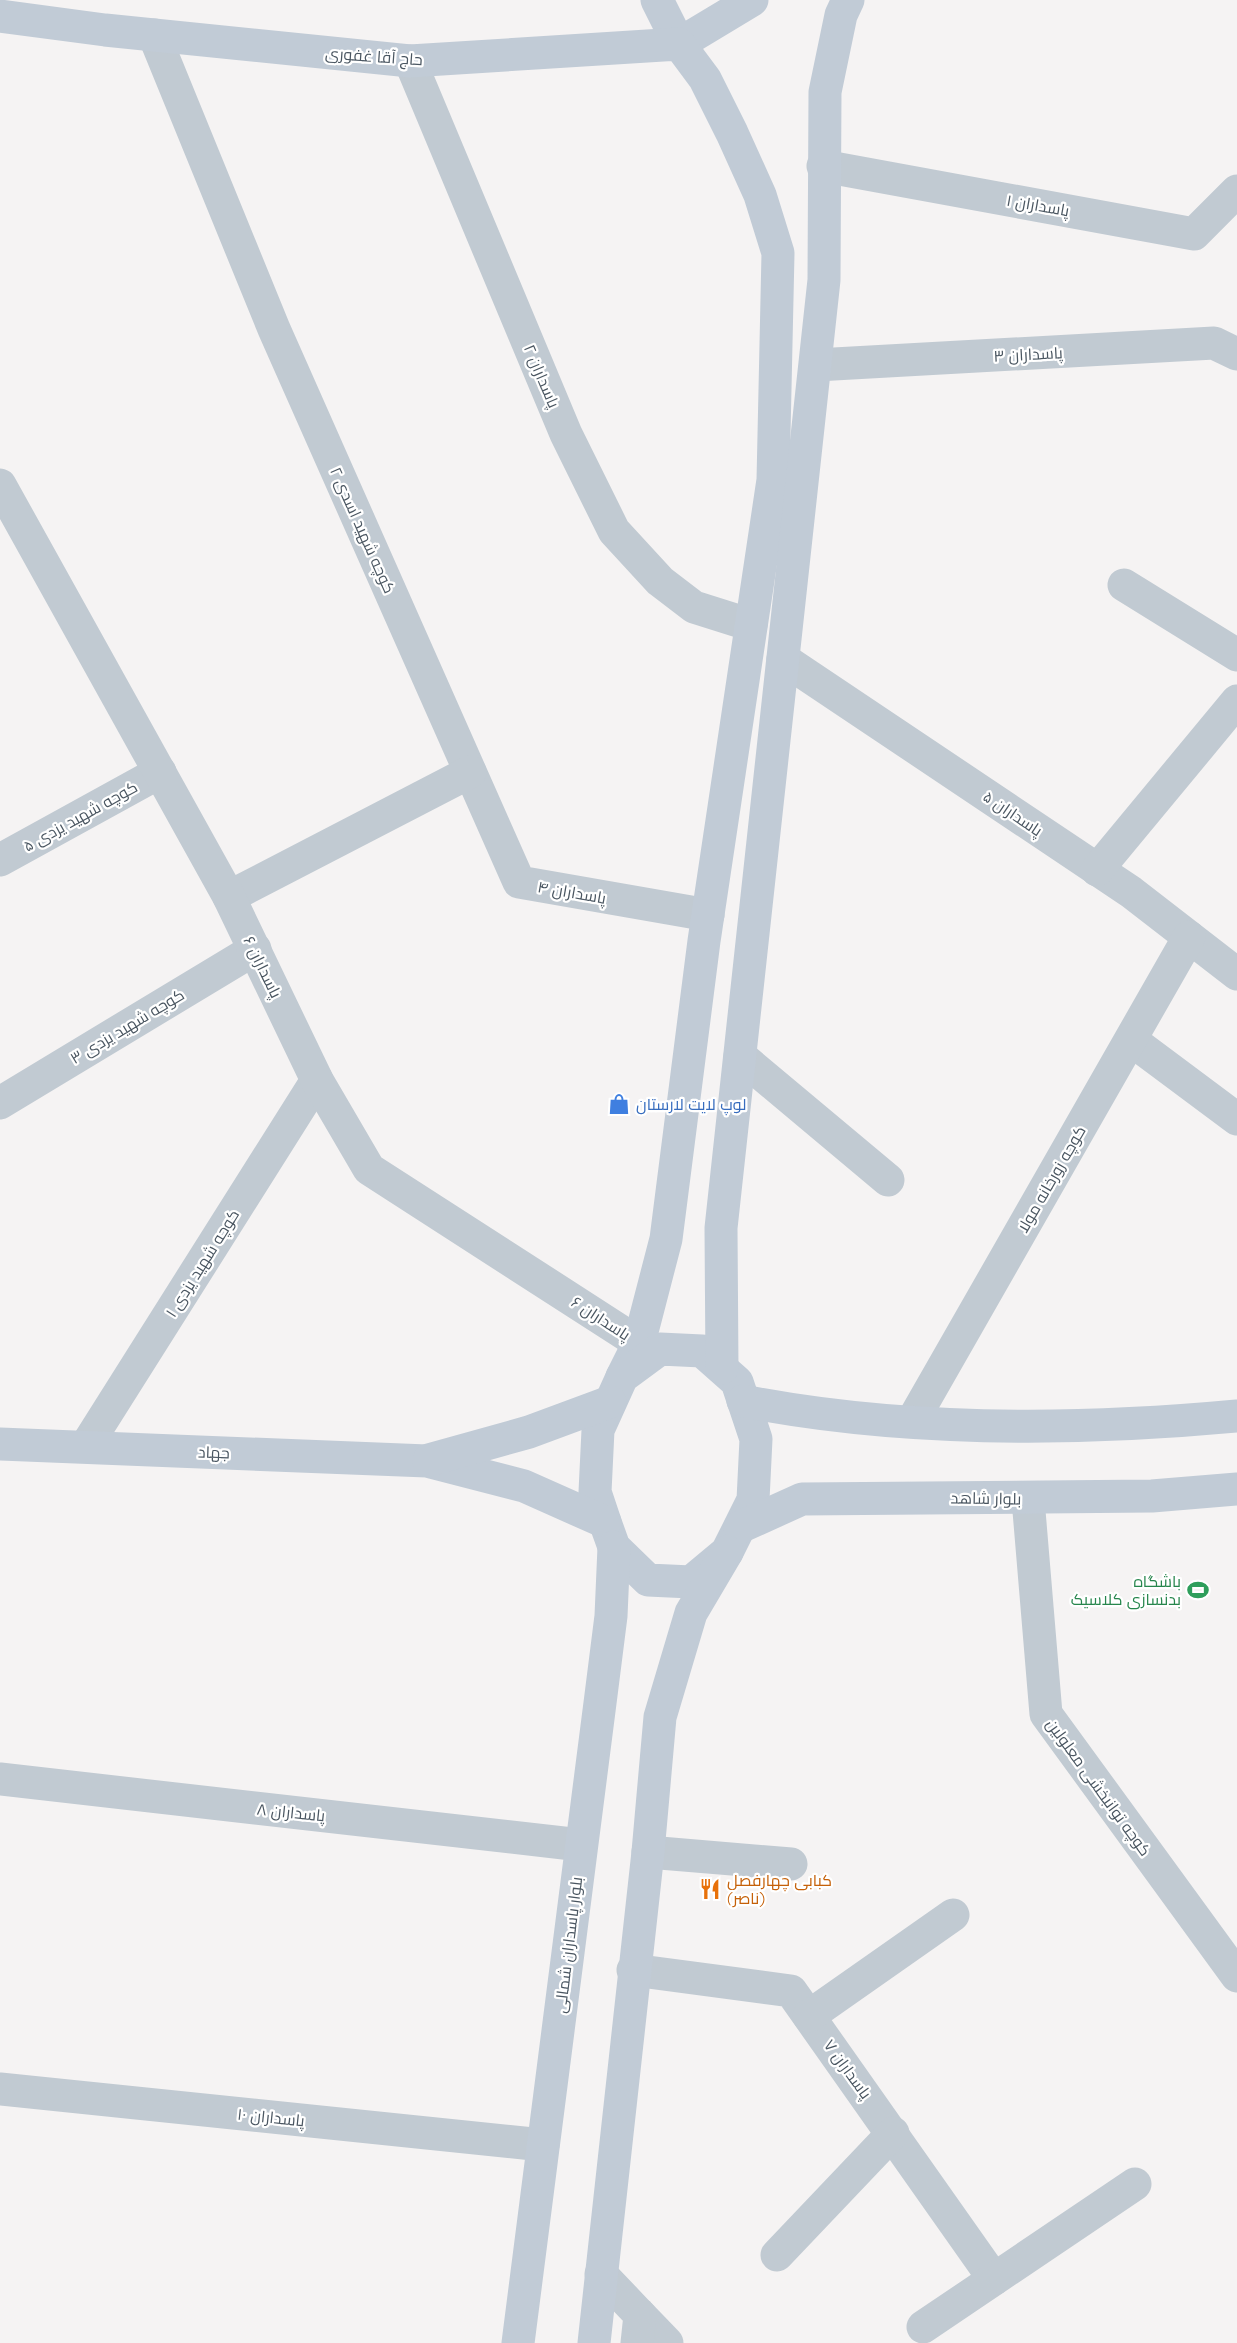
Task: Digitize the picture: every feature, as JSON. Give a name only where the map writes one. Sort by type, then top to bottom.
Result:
[{"type":"main road","name":"حاج آقا غفوری","points":[[29,0],[105,30]]},
{"type":"main road","points":[[657,0],[679,44],[705,79],[732,133],[760,195],[778,253],[772,480],[708,915],[666,1239],[639,1343],[598,1430],[595,1492],[610,1535],[648,1580],[691,1582],[734,1539]]},
{"type":"main road","points":[[679,44],[752,0]]},
{"type":"main road","points":[[722,1368],[721,1228],[825,280],[823,166],[825,92],[841,15],[848,0]]},
{"type":"main road","name":"حاج آقا غفوری","points":[[0,16],[105,30],[410,61],[679,44]]},
{"type":"main road","points":[[594,2343],[633,1970],[648,1852],[660,1717],[691,1613],[734,1539],[753,1500],[756,1438],[737,1382],[702,1352],[660,1349],[616,1390]]},
{"type":"main road","name":"جهاد","points":[[427,1461],[529,1432],[616,1390]]},
{"type":"main road","points":[[743,1401],[811,1414],[1006,1426],[1143,1425],[1237,1416]]},
{"type":"main road","name":"جهاد","points":[[0,1443],[427,1461],[524,1486],[610,1535]]},
{"type":"main road","name":"بلوار شاهد","points":[[734,1539],[802,1499],[1152,1496],[1237,1489]]},
{"type":"main road","name":"بلوار پاسداران شمالی","points":[[518,2343],[609,1627],[610,1535]]},
{"type":"street","name":"کوچه شهید اسدی ۲","points":[[154,35],[274,329],[471,772]]},
{"type":"street","name":"پاسداران ۲","points":[[410,61],[566,434],[614,531],[660,580],[694,608],[751,625]]},
{"type":"street","name":"پاسداران ۱","points":[[823,166],[1194,234],[1237,191]]},
{"type":"street","name":"پاسداران ۳","points":[[816,365],[1214,343],[1237,354]]},
{"type":"street","name":"پاسداران ۶","points":[[1,490],[229,897],[317,1080],[369,1169],[639,1343]]},
{"type":"street","points":[[1124,585],[1237,655]]},
{"type":"street","name":"پاسداران ۵","points":[[783,659],[1097,870],[1237,974]]},
{"type":"street","points":[[1097,870],[1237,701]]},
{"type":"street","name":"کوچه شهید یزدی ۵","points":[[0,860],[160,772]]},
{"type":"street","points":[[229,897],[471,772]]},
{"type":"street","name":"پاسداران ۴","points":[[471,772],[519,882],[708,915]]},
{"type":"street","name":"کوچه زورخانه مولا","points":[[913,1420],[1189,938]]},
{"type":"street","name":"کوچه شهید یزدی ۳","points":[[0,1102],[255,949]]},
{"type":"street","points":[[1131,1040],[1237,1119]]},
{"type":"street","points":[[740,1056],[888,1180]]},
{"type":"street","name":"کوچه شهید یزدی ۱","points":[[86,1446],[317,1080]]},
{"type":"street","name":"کوچه توانبخشی معلولین","points":[[1028,1498],[1046,1714],[1237,1976]]},
{"type":"street","name":"پاسداران ۸","points":[[0,1779],[581,1845]]},
{"type":"street","points":[[648,1852],[791,1864]]},
{"type":"street","points":[[809,2016],[953,1915]]},
{"type":"street","name":"پاسداران ۷","points":[[633,1970],[791,1991],[994,2279]]},
{"type":"street","name":"پاسداران ۱۰","points":[[0,2090],[543,2145]]},
{"type":"street","points":[[777,2255],[893,2133]]},
{"type":"street","points":[[923,2327],[1135,2184]]},
{"type":"street","points":[[601,2274],[638,2329],[667,2343]]},
{"type":"place","name":"لوپ لایت لارستان","points":[[619,1104]]},
{"type":"place","name":"باشگاه بدنسازی کلاسیک","points":[[1198,1590]]},
{"type":"place","name":"کبابی چهارفصل (ناصر)","points":[[710,1889]]}]
